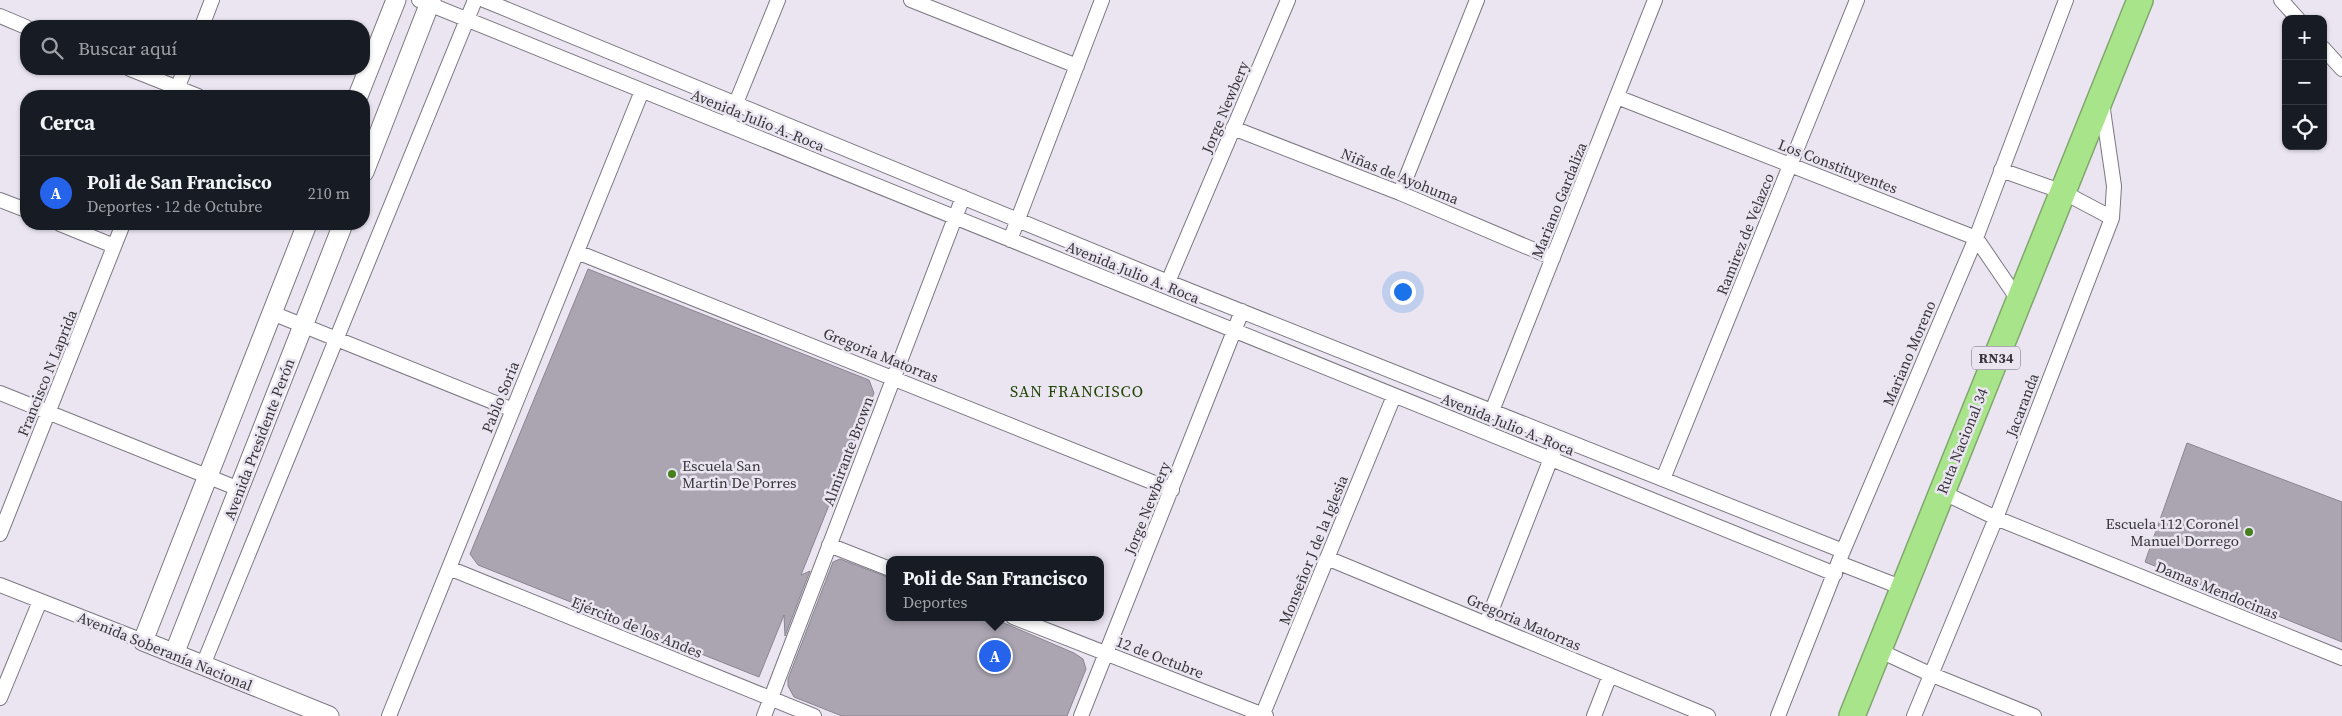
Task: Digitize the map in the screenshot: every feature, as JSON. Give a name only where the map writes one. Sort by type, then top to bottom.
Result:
[{"type":"highway","name":"Ruta Nacional 34","points":[[1852,716],[2140,0]]},
{"type":"street","points":[[204,20],[212,0]]},
{"type":"street","points":[[370,66],[396,0]]},
{"type":"street","points":[[203,665],[476,0]]},
{"type":"street","name":"Avenida Julio A. Roca","points":[[484,0],[1168,282],[1663,479],[1839,563]]},
{"type":"street","points":[[728,125],[778,0]]},
{"type":"street","points":[[911,0],[1077,66]]},
{"type":"street","points":[[1010,240],[1102,0]]},
{"type":"street","name":"Jorge Newbery","points":[[1168,282],[1288,0]]},
{"type":"street","points":[[1400,193],[1477,0]]},
{"type":"street","name":"Mariano Gardaliza","points":[[1492,411],[1655,0]]},
{"type":"street","name":"Ramirez de Velazco","points":[[1663,479],[1857,0]]},
{"type":"street","name":"Mariano Moreno","points":[[1778,716],[1839,563],[1976,238],[2066,0]]},
{"type":"street","points":[[2281,0],[2294,15]]},
{"type":"street","points":[[370,153],[427,1]]},
{"type":"street","name":"Avenida Julio A. Roca","points":[[427,1],[468,20],[1550,459],[1839,563]]},
{"type":"street","points":[[0,16],[20,24]]},
{"type":"street","points":[[2327,52],[2342,69]]},
{"type":"street","points":[[142,75],[171,90]]},
{"type":"street","points":[[176,90],[182,75]]},
{"type":"street","points":[[360,90],[366,75]]},
{"type":"street","name":"Pablo Soria","points":[[389,716],[642,90]]},
{"type":"street","name":"Los Constituyentes","points":[[1617,97],[1976,238]]},
{"type":"street","name":"Jacaranda","points":[[1914,716],[1996,518],[2112,218],[2114,186],[2101,97]]},
{"type":"street","name":"Niñas de Ayohuma","points":[[1234,128],[1400,193],[1553,258]]},
{"type":"street","points":[[2001,170],[2063,192],[2112,218]]},
{"type":"street","name":"Almirante Brown","points":[[764,716],[963,197]]},
{"type":"street","points":[[0,200],[20,208]]},
{"type":"street","points":[[75,230],[114,246]]},
{"type":"street","name":"Francisco N Laprida","points":[[0,534],[121,230]]},
{"type":"street","points":[[143,641],[306,230]]},
{"type":"street","name":"Avenida Presidente Perón","points":[[174,654],[341,230]]},
{"type":"street","points":[[1976,238],[2019,301]]},
{"type":"street","name":"Gregoria Matorras","points":[[577,252],[894,377],[1172,490]]},
{"type":"street","name":"Jorge Newbery","points":[[1081,716],[1236,331],[1242,311]]},
{"type":"street","points":[[272,313],[513,410]]},
{"type":"street","points":[[0,393],[239,489]]},
{"type":"street","name":"Monseñor J de la Iglesia","points":[[1264,716],[1394,396]]},
{"type":"street","points":[[1486,624],[1559,438]]},
{"type":"street","name":"Damas Mendocinas","points":[[1942,492],[1996,518],[2342,658]]},
{"type":"street","points":[[829,545],[886,567]]},
{"type":"street","name":"Gregoria Matorras","points":[[1327,558],[1708,716]]},
{"type":"street","points":[[1839,563],[1903,588]]},
{"type":"street","name":"Ejército de los Andes","points":[[449,568],[814,716]]},
{"type":"street","name":"Avenida Soberanía Nacional","points":[[0,585],[330,716]]},
{"type":"street","points":[[0,698],[40,601]]},
{"type":"street","name":"12 de Octubre","points":[[1023,621],[1264,716]]},
{"type":"street","points":[[1878,650],[1930,674],[2034,716]]},
{"type":"street","points":[[1594,716],[1610,676]]},
{"type":"building","name":"Escuela San Martin De Porres","points":[[588,269],[869,380],[874,393],[801,575],[810,571],[785,636],[784,615],[759,677],[478,565],[470,554]]},
{"type":"building","name":"Escuela 112 Coronel Manuel Dorrego","points":[[2187,443],[2342,502],[2342,642],[2145,562]]},
{"type":"building","points":[[840,559],[886,576],[886,621],[999,621],[1074,653],[1083,659],[1086,669],[1067,716],[842,716],[794,697],[788,686],[788,679],[833,562]]},
{"type":"place","name":"Escuela San Martin De Porres","points":[[672,474]]},
{"type":"place","name":"Escuela 112 Coronel Manuel Dorrego","points":[[2249,532]]},
{"type":"place","name":"Poli de San Francisco","points":[[995,656]]},
{"type":"district","name":"SAN FRANCISCO","points":[[1077,391]]}]
